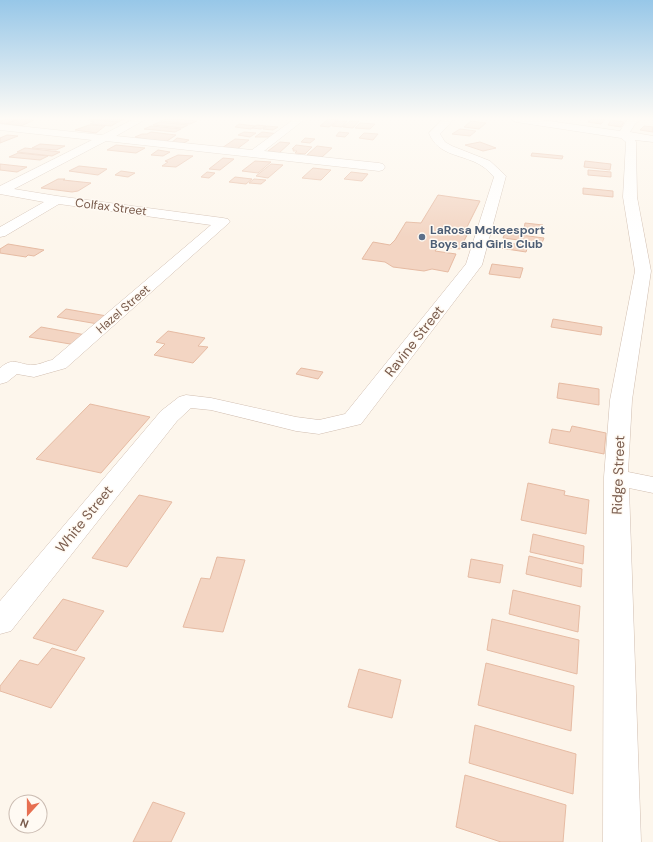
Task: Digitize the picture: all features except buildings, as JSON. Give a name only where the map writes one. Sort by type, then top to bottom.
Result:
[{"type":"street","points":[[1,190],[63,158]]},
{"type":"street","points":[[295,158],[379,167]]},
{"type":"street","name":"Ravine Street","points":[[169,416],[186,401],[211,404],[296,424],[319,427],[353,419],[474,265],[500,176],[487,163],[474,158]]},
{"type":"street","name":"Ridge Street","points":[[622,842],[616,477],[621,400],[648,272],[630,197],[630,158]]},
{"type":"street","name":"Colfax Street","points":[[1,190],[57,200],[223,222]]},
{"type":"street","points":[[0,233],[57,200]]},
{"type":"street","name":"Hazel Street","points":[[4,370],[34,371],[59,364],[223,222]]},
{"type":"street","name":"White Street","points":[[0,622],[169,416]]},
{"type":"street","points":[[616,477],[653,484]]},
{"type":"place","name":"LaRosa Mckeesport Boys and Girls Club","points":[[422,237]]}]
